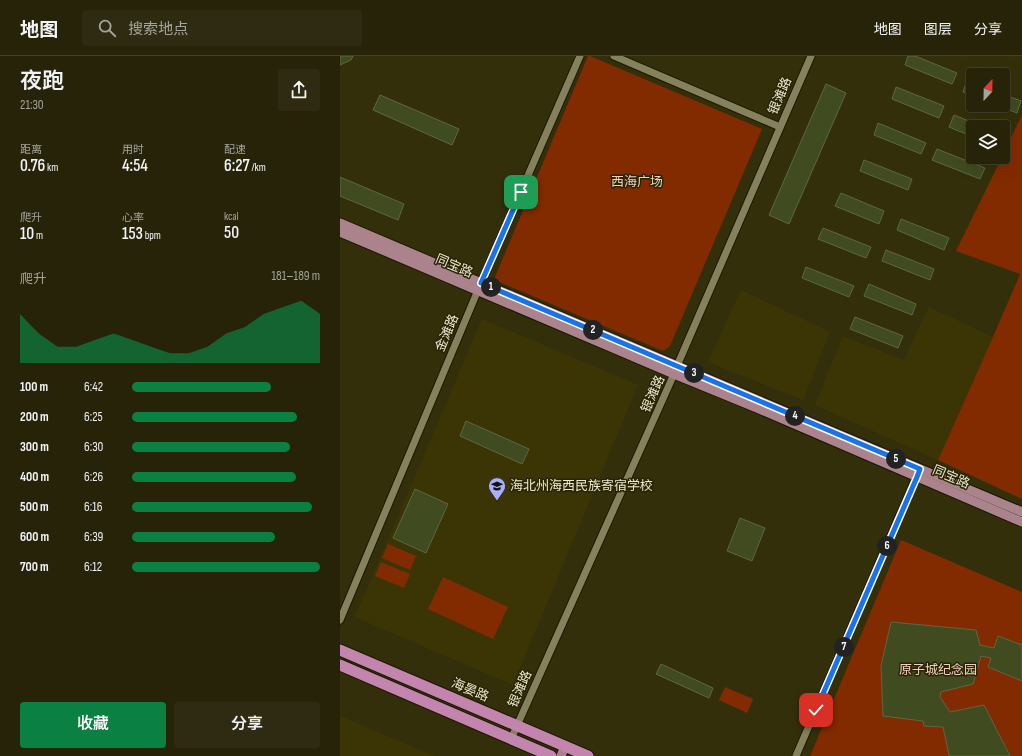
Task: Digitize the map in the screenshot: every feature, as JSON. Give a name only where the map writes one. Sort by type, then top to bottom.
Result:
[{"type":"highway","name":"海晏路","points":[[340,650],[517,725],[563,751],[582,755]]},
{"type":"highway","points":[[340,665],[551,756]]},
{"type":"main road","name":"同宝路","points":[[340,223],[480,286],[676,370],[757,408],[918,473],[1022,512]]},
{"type":"main road","name":"同宝路","points":[[340,232],[480,286]]},
{"type":"main road","name":"同宝路","points":[[918,473],[1022,522]]},
{"type":"street","name":"金滩路","points":[[340,620],[480,286],[580,56]]},
{"type":"street","points":[[614,56],[780,127]]},
{"type":"street","name":"银滩路","points":[[511,739],[676,370],[811,56]]},
{"type":"street","points":[[796,756],[918,473]]},
{"type":"shaded area","points":[[741,290],[830,332],[803,400],[708,362]]},
{"type":"shaded area","points":[[929,307],[993,337],[938,460],[815,405],[843,336],[904,360]]},
{"type":"shaded area","name":"海北州海西民族寄宿学校","points":[[482,319],[638,385],[513,685],[355,617]]},
{"type":"shaded area","points":[[340,716],[434,756],[340,756]]},
{"type":"green space","name":"西海广场","points":[[588,56],[762,129],[670,346],[663,351],[497,281],[495,277]]},
{"type":"green space","points":[[1022,115],[1022,499],[938,460],[1020,274],[956,251],[999,164],[1010,164],[1010,140]]},
{"type":"green space","name":"原子城纪念园","points":[[901,540],[1022,592],[1022,756],[810,756]]},
{"type":"green space","points":[[388,544],[416,556],[410,570],[382,558]]},
{"type":"green space","points":[[381,562],[410,574],[404,588],[375,576]]},
{"type":"green space","points":[[443,577],[508,607],[493,639],[428,609]]},
{"type":"green space","points":[[725,687],[753,699],[747,713],[719,700]]},
{"type":"building","points":[[340,56],[353,56],[351,60],[340,65]]},
{"type":"building","points":[[908,56],[915,56],[957,73],[952,84],[905,65]]},
{"type":"building","points":[[966,83],[966,93],[963,92]]},
{"type":"building","points":[[826,84],[846,93],[789,224],[769,215]]},
{"type":"building","points":[[896,87],[944,106],[939,118],[892,99]]},
{"type":"building","points":[[380,95],[459,129],[452,145],[373,110]]},
{"type":"building","points":[[1010,97],[1021,101],[1017,113],[1010,110]]},
{"type":"building","points":[[954,115],[966,120],[966,134],[949,127]]},
{"type":"building","points":[[878,123],[926,143],[921,154],[874,135]]},
{"type":"building","points":[[937,149],[966,160],[966,164],[975,164],[985,168],[980,179],[932,160]]},
{"type":"building","points":[[864,160],[912,179],[908,190],[860,171]]},
{"type":"building","points":[[340,177],[404,204],[398,220],[340,196]]},
{"type":"building","points":[[841,193],[884,211],[879,224],[835,206]]},
{"type":"building","points":[[901,219],[949,238],[944,250],[897,230]]},
{"type":"building","points":[[823,228],[871,247],[866,258],[818,239]]},
{"type":"building","points":[[886,250],[934,269],[930,280],[882,261]]},
{"type":"building","points":[[806,267],[854,286],[849,297],[802,278]]},
{"type":"building","points":[[869,284],[916,304],[912,315],[864,296]]},
{"type":"building","points":[[855,317],[903,336],[898,348],[850,329]]},
{"type":"building","points":[[466,421],[529,449],[522,464],[460,436]]},
{"type":"building","points":[[415,489],[448,504],[426,553],[393,538]]},
{"type":"building","points":[[740,518],[765,528],[752,561],[727,551]]},
{"type":"building","points":[[891,622],[976,630],[980,645],[994,648],[998,636],[1022,645],[1022,681],[988,667],[991,658],[981,656],[973,684],[941,692],[940,697],[950,712],[984,705],[1010,756],[950,756],[943,727],[924,726],[923,721],[883,716],[881,666]]},
{"type":"building","points":[[661,664],[713,688],[709,698],[656,674]]},
{"type":"place","name":"海北州海西民族寄宿学校","points":[[497,501]]},
{"type":"route","points":[[521,192],[481,283],[920,469],[816,710]]}]
